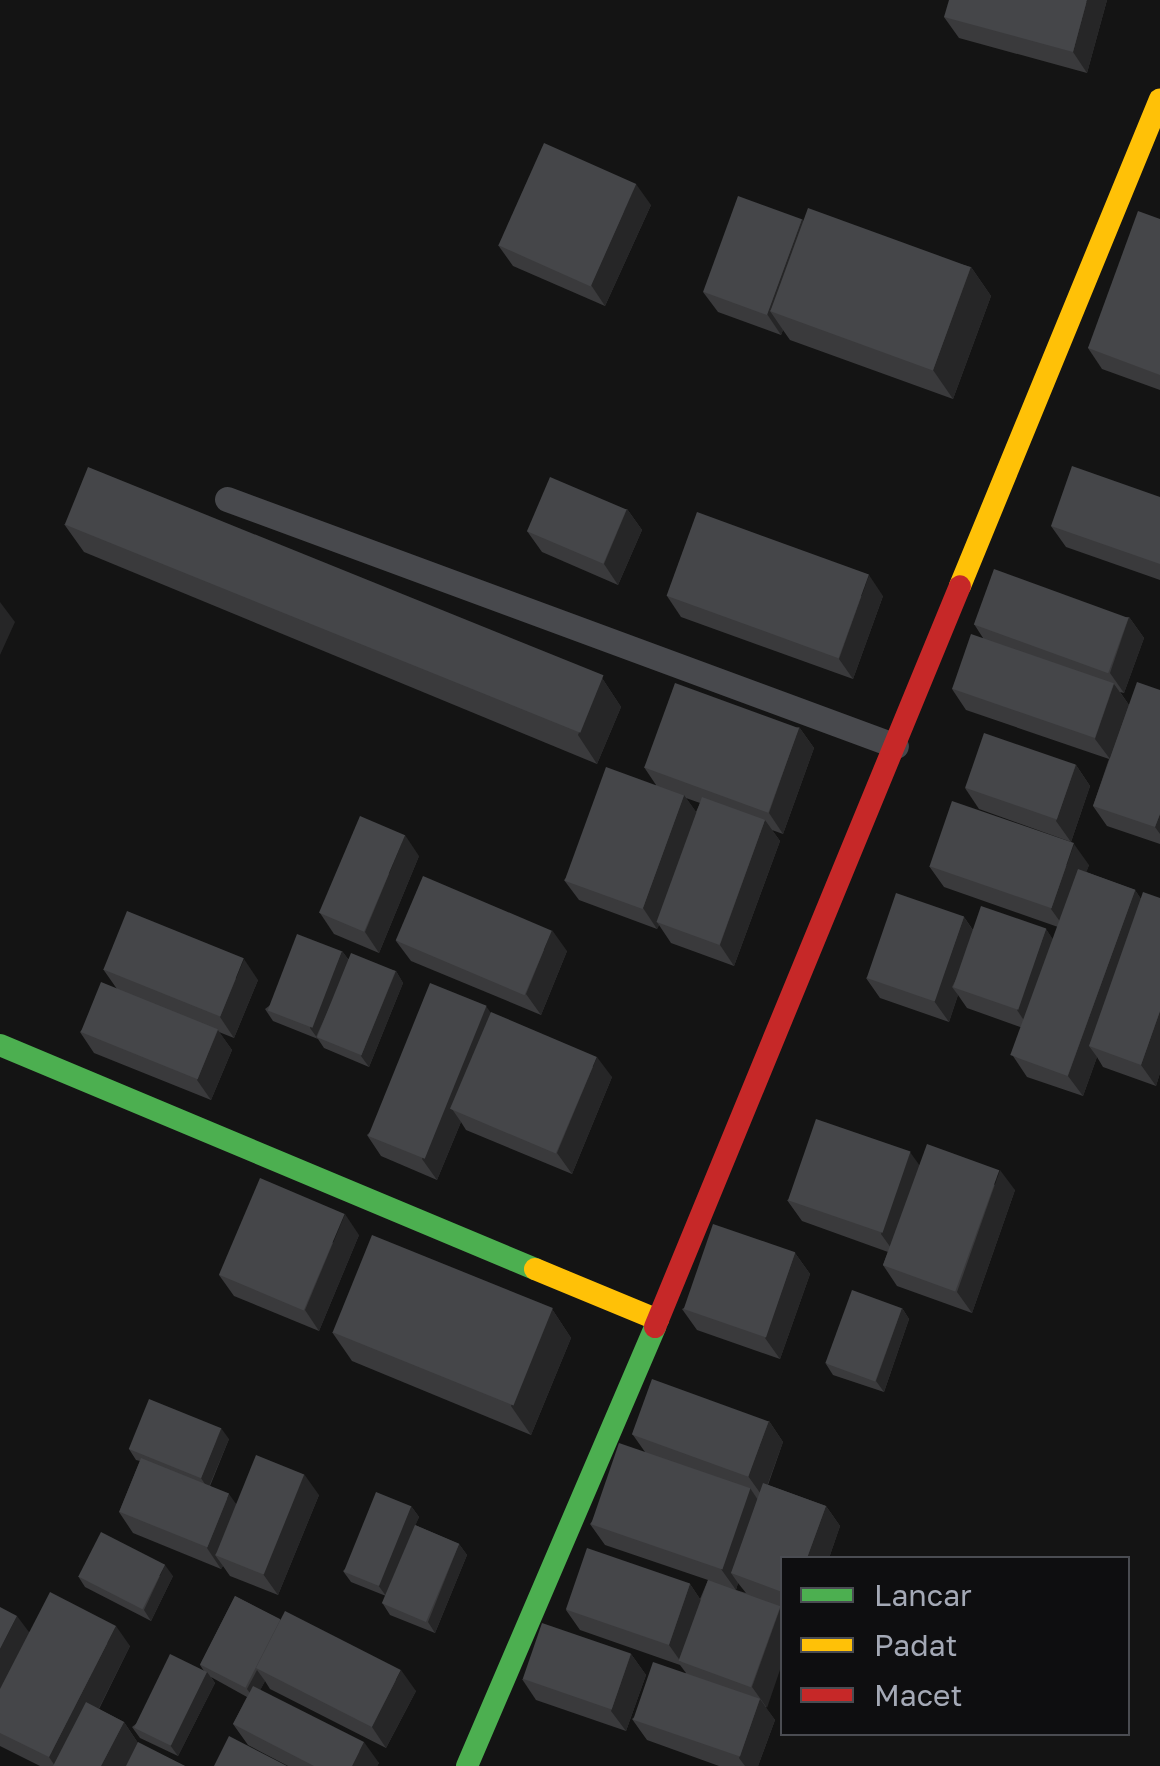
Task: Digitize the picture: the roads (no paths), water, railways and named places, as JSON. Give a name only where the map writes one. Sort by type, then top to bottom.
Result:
[{"type":"street","points":[[466,1766],[658,1320],[1160,99]]},
{"type":"street","points":[[0,1045],[658,1320]]},
{"type":"lane","points":[[227,499],[896,746]]}]
